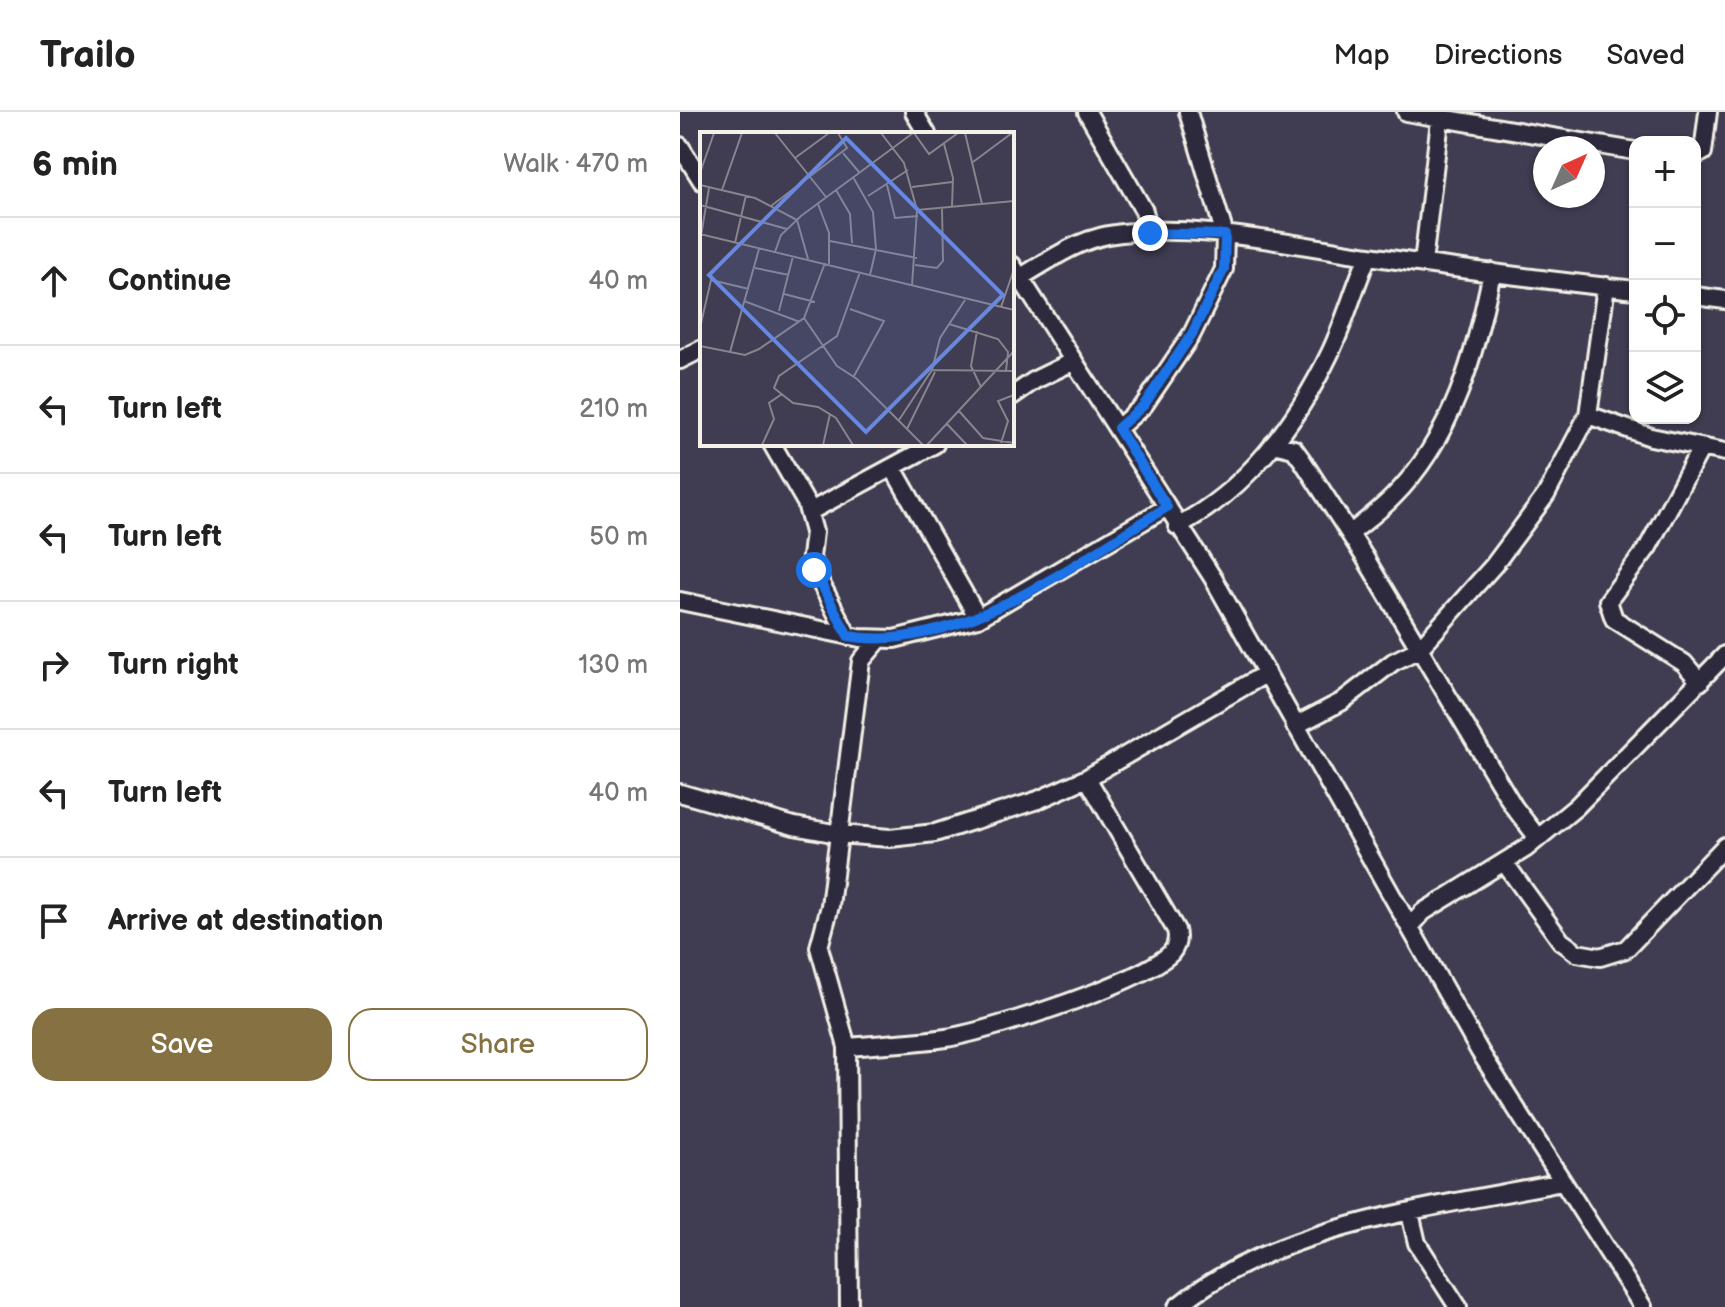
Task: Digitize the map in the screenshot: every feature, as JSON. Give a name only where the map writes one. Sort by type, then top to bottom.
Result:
[{"type":"street","points":[[914,112],[926,132]]},
{"type":"street","points":[[1087,112],[1144,211],[1150,233]]},
{"type":"street","points":[[1118,428],[1144,405],[1192,334],[1224,269],[1225,235],[1188,112]]},
{"type":"street","points":[[1406,112],[1441,114],[1629,150]]},
{"type":"street","points":[[1701,153],[1705,144],[1708,112]]},
{"type":"street","points":[[1423,263],[1441,114]]},
{"type":"street","points":[[680,146],[700,178]]},
{"type":"street","points":[[1629,289],[1225,235],[1106,235],[1016,271],[1213,578],[1480,1052],[1643,1307]]},
{"type":"street","points":[[1177,526],[1208,510],[1273,444],[1298,412],[1331,352],[1368,256]]},
{"type":"street","points":[[1350,534],[1393,497],[1448,416],[1471,365],[1492,272]]},
{"type":"street","points":[[1295,726],[1341,702],[1393,662],[1419,649],[1494,565],[1546,495],[1588,415],[1606,286]]},
{"type":"street","points":[[1701,297],[1725,300]]},
{"type":"street","points":[[680,360],[700,350]]},
{"type":"street","points":[[1014,395],[1035,380],[1074,361]]},
{"type":"street","points":[[1588,415],[1651,437],[1725,452]]},
{"type":"street","points":[[1273,444],[1294,449],[1350,534],[1514,807],[1538,838]]},
{"type":"street","points":[[773,446],[809,512],[814,532],[811,557],[814,570],[848,636]]},
{"type":"street","points":[[809,512],[932,446]]},
{"type":"street","points":[[1700,682],[1684,663],[1614,619],[1608,601],[1648,547],[1701,448]]},
{"type":"street","points":[[893,468],[978,618]]},
{"type":"street","points":[[680,601],[878,641],[978,618],[1167,507]]},
{"type":"street","points":[[849,1307],[847,1047],[819,947],[830,906],[861,661],[878,641]]},
{"type":"street","points":[[1410,927],[1423,912],[1538,838],[1604,781],[1724,658]]},
{"type":"street","points":[[680,793],[794,826],[839,834],[890,838],[935,833],[1013,809],[1087,778],[1267,673]]},
{"type":"street","points":[[847,1047],[948,1038],[1058,1006],[1127,979],[1170,954],[1176,946],[1176,930],[1087,778]]},
{"type":"street","points":[[1504,862],[1561,941],[1577,953],[1600,957],[1626,949],[1725,846]]},
{"type":"street","points":[[1177,1307],[1254,1261],[1363,1220],[1562,1182]]},
{"type":"street","points":[[1410,1213],[1417,1243],[1458,1307]]},
{"type":"route","points":[[814,570],[819,585],[848,636],[878,641],[894,639],[978,618],[1167,507],[1118,428],[1144,405],[1192,334],[1224,269],[1225,235],[1150,233]]}]
